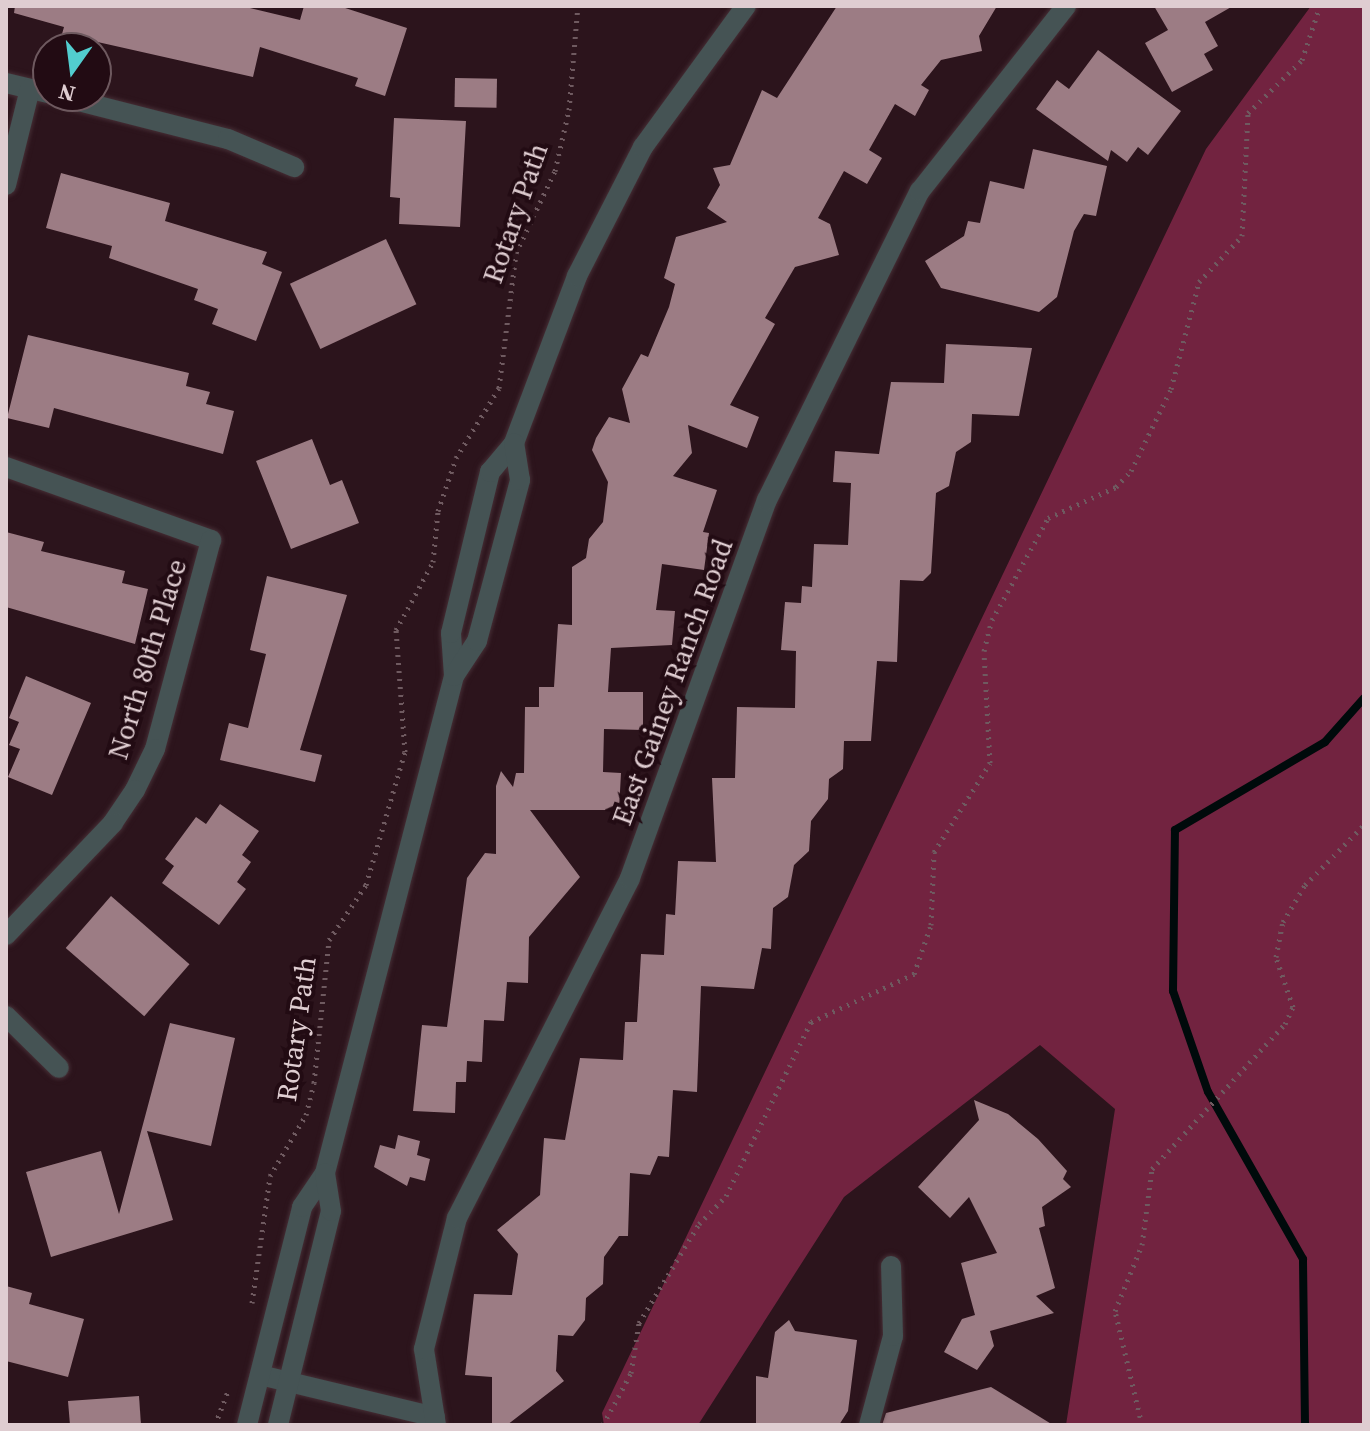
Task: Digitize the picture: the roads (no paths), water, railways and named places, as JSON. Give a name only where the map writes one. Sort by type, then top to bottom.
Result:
[{"type":"street","points":[[325,1173],[331,1211],[277,1425],[248,1422],[302,1207],[325,1173],[454,676],[451,633],[490,472],[514,443],[602,223],[679,92],[746,6]]},
{"type":"street","name":"East Gainey Ranch Road","points":[[260,1375],[435,1421],[424,1349],[457,1218],[630,878],[767,500],[920,191],[1066,6]]},
{"type":"street","points":[[6,83],[32,89]]},
{"type":"street","points":[[112,109],[228,139],[294,167]]},
{"type":"street","points":[[6,185],[32,111]]},
{"type":"street","points":[[454,676],[477,641],[520,480],[514,443]]},
{"type":"street","name":"North 80th Place","points":[[6,467],[211,540],[155,749],[135,790],[113,823],[6,935]]},
{"type":"street","points":[[6,1016],[59,1068]]},
{"type":"street","points":[[869,1425],[893,1336],[891,1266]]},
{"type":"waterway","points":[[1305,1425],[1303,1259],[1208,1092],[1173,991],[1175,830],[1325,742],[1364,698]]}]
